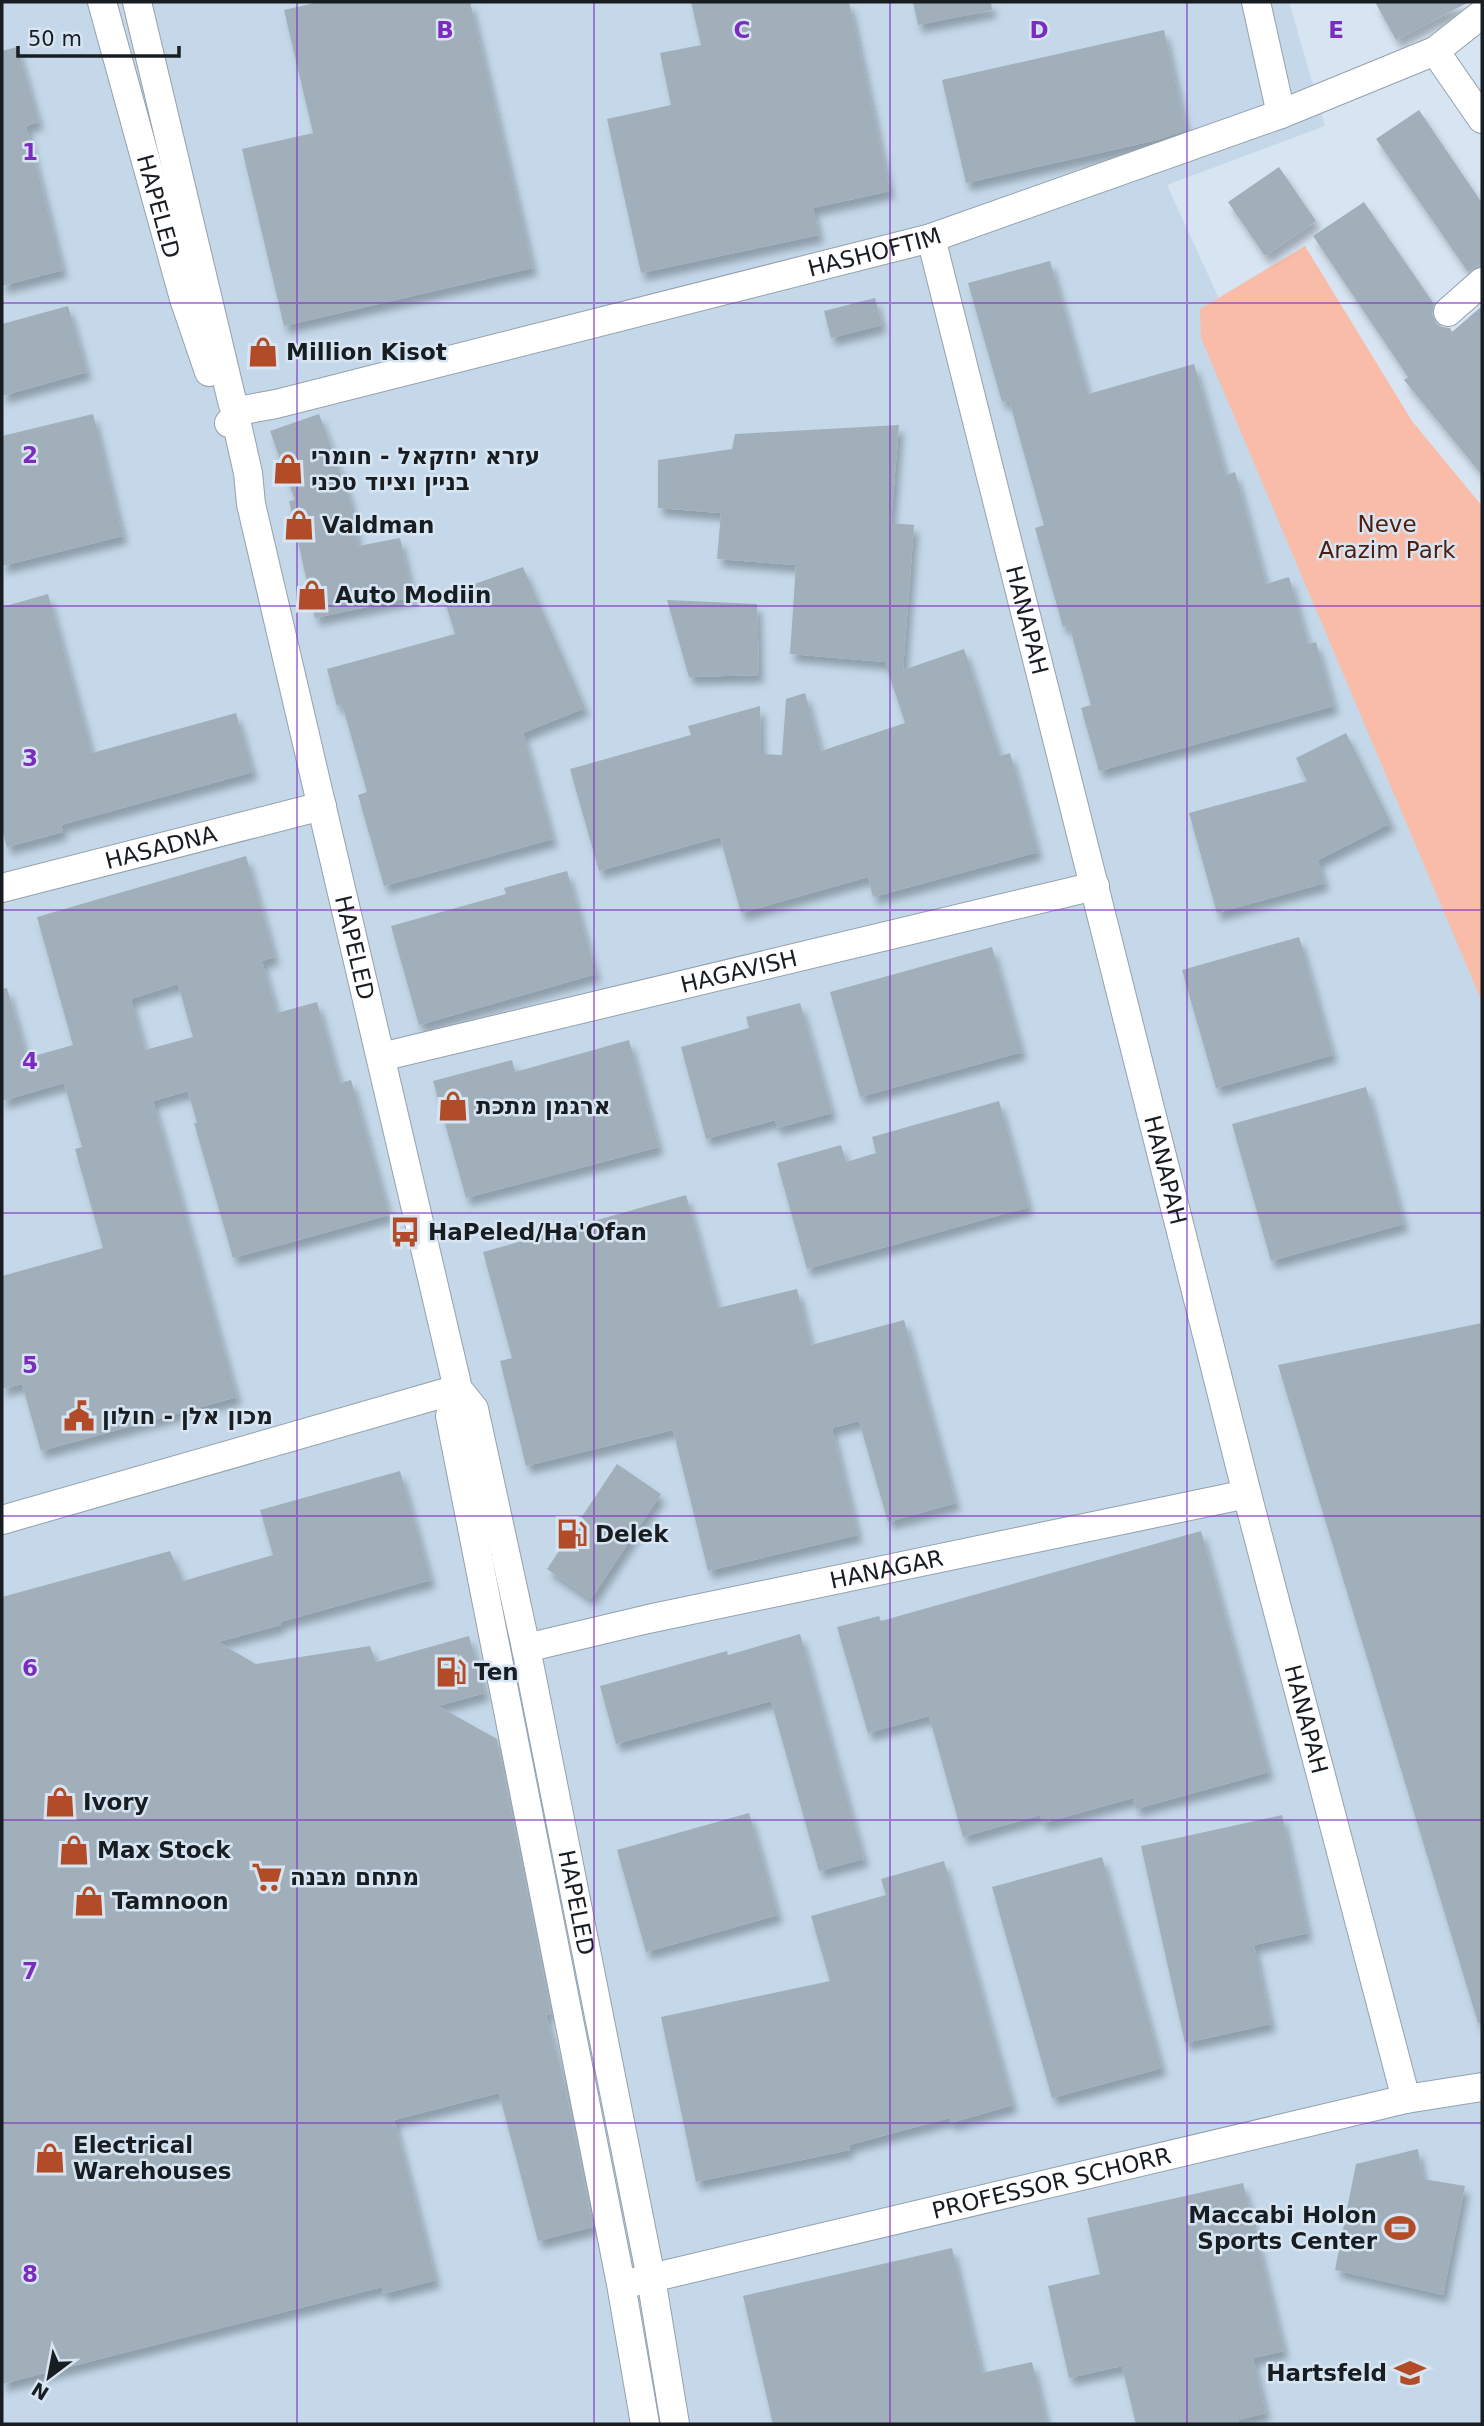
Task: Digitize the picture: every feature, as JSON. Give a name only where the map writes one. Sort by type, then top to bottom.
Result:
[{"type":"street","name":"HAPELED","points":[[102,2],[184,299],[231,413]]},
{"type":"street","name":"HAPELED","points":[[137,2],[231,413],[248,473],[251,504],[458,1389],[474,1409],[526,1648],[651,2278],[675,2424]]},
{"type":"street","points":[[1256,2],[1281,114]]},
{"type":"street","name":"HASHOFTIM","points":[[231,413],[931,238],[1281,114],[1435,51],[1482,14]]},
{"type":"street","points":[[1435,51],[1482,119]]},
{"type":"street","name":"HANAPAH","points":[[931,238],[1247,1494],[1406,2099]]},
{"type":"street","points":[[1448,312],[1482,282]]},
{"type":"street","name":"HASADNA","points":[[2,888],[322,806]]},
{"type":"street","name":"HAGAVISH","points":[[381,1056],[1094,886]]},
{"type":"street","name":"HAPELED","points":[[458,1389],[450,1416],[621,2284],[645,2424]]},
{"type":"street","points":[[2,1520],[458,1389]]},
{"type":"street","name":"HANAGAR","points":[[526,1648],[662,1616],[1247,1494]]},
{"type":"street","name":"PROFESSOR SCHORR","points":[[621,2284],[1406,2099],[1482,2087]]},
{"type":"shaded area","points":[[2,2],[1289,2],[1325,126],[1167,185],[1482,874],[1482,2424],[2,2424]]},
{"type":"green space","name":"Neve Arazim Park","points":[[1305,246],[1412,421],[1482,506],[1482,1002],[1201,338],[1200,309]]},
{"type":"building","points":[[319,2],[470,2],[533,268],[284,326],[242,149],[313,133],[284,10]]},
{"type":"building","points":[[691,2],[849,2],[890,191],[813,208],[819,235],[641,273],[607,119],[671,105],[660,53],[701,45]]},
{"type":"building","points":[[913,2],[991,2],[992,10],[918,25]]},
{"type":"building","points":[[1375,2],[1469,2],[1396,40]]},
{"type":"building","points":[[1164,30],[1186,130],[1157,140],[966,183],[942,80]]},
{"type":"building","points":[[17,47],[39,122],[26,126],[63,270],[2,286],[2,51]]},
{"type":"building","points":[[1419,110],[1482,203],[1482,264],[1468,272],[1376,139]]},
{"type":"building","points":[[1279,167],[1316,221],[1265,256],[1228,202]]},
{"type":"building","points":[[1364,202],[1434,304],[1432,315],[1436,323],[1450,328],[1452,332],[1482,306],[1482,475],[1404,380],[1408,377],[1313,236]]},
{"type":"building","points":[[1050,261],[1088,394],[1194,364],[1226,475],[1235,472],[1266,584],[1289,577],[1308,644],[1316,642],[1334,706],[1099,771],[1081,708],[1091,705],[1069,625],[1063,627],[1035,528],[1044,525],[1009,400],[1002,402],[968,283]]},
{"type":"building","points":[[875,298],[882,325],[831,338],[824,311]]},
{"type":"building","points":[[68,306],[87,372],[2,396],[2,324]]},
{"type":"building","points":[[93,414],[123,536],[2,566],[2,436]]},
{"type":"building","points":[[319,414],[349,496],[358,546],[400,538],[413,597],[315,618],[289,501],[295,500],[270,431]]},
{"type":"building","points":[[899,425],[891,523],[914,525],[903,670],[964,649],[1000,756],[1010,753],[1038,852],[873,897],[868,877],[741,913],[720,837],[599,871],[570,769],[691,735],[688,726],[760,706],[761,754],[782,755],[786,699],[805,693],[821,751],[905,723],[885,662],[790,654],[796,565],[717,559],[721,513],[658,508],[658,460],[732,449],[735,434]]},
{"type":"building","points":[[523,567],[585,708],[523,733],[553,839],[384,886],[358,795],[367,792],[342,704],[337,706],[327,669],[455,634],[443,595]]},
{"type":"building","points":[[48,594],[92,753],[236,713],[253,772],[61,825],[63,832],[7,847],[2,829],[2,607]]},
{"type":"building","points":[[667,600],[757,604],[759,675],[689,677]]},
{"type":"building","points":[[1346,733],[1391,823],[1318,860],[1325,883],[1217,913],[1189,813],[1307,781],[1296,758]]},
{"type":"building","points":[[246,856],[275,957],[262,961],[277,1013],[317,1002],[340,1083],[351,1080],[389,1215],[233,1258],[194,1123],[197,1123],[188,1091],[153,1101],[237,1397],[41,1451],[22,1384],[2,1389],[2,1276],[103,1248],[75,1149],[82,1147],[64,1083],[2,1101],[2,989],[7,988],[27,1058],[73,1045],[37,917]],"holes":[[[178,984],[193,1037],[145,1050],[131,999]]]},
{"type":"building","points":[[567,871],[596,974],[419,1025],[391,926],[506,894],[504,888]]},
{"type":"building","points":[[1299,937],[1333,1055],[1216,1088],[1182,970]]},
{"type":"building","points":[[992,947],[1022,1052],[860,1097],[830,992]]},
{"type":"building","points":[[800,1003],[832,1113],[777,1128],[775,1120],[706,1139],[681,1047],[749,1028],[746,1017]]},
{"type":"building","points":[[629,1040],[659,1147],[466,1198],[433,1081],[512,1060],[515,1072]]},
{"type":"building","points":[[1366,1087],[1404,1224],[1271,1261],[1232,1124]]},
{"type":"building","points":[[999,1101],[1029,1207],[807,1269],[777,1163],[841,1145],[846,1162],[876,1153],[872,1137]]},
{"type":"building","points":[[686,1195],[718,1308],[797,1289],[811,1345],[904,1320],[956,1503],[888,1522],[859,1421],[832,1428],[858,1535],[708,1571],[673,1430],[526,1466],[500,1361],[512,1358],[483,1252]]},
{"type":"building","points":[[1482,1323],[1482,2023],[1478,2023],[1278,1365]]},
{"type":"building","points":[[617,1464],[661,1494],[591,1599],[547,1569]]},
{"type":"building","name":"מתחם מבנה","points":[[400,1471],[431,1580],[218,1642],[256,1664],[370,1646],[376,1662],[469,1636],[485,1693],[438,1706],[497,1739],[551,2013],[546,2015],[564,2081],[593,2227],[538,2241],[499,2093],[394,2120],[436,2280],[383,2294],[382,2287],[2,2384],[2,1597],[170,1551],[183,1581],[273,1555],[260,1510]]},
{"type":"building","points":[[1201,1531],[1269,1772],[1136,1809],[1133,1798],[1043,1823],[1040,1815],[963,1837],[929,1716],[868,1733],[837,1627],[879,1616],[881,1621]]},
{"type":"building","points":[[800,1634],[864,1859],[819,1871],[771,1701],[616,1744],[600,1686],[727,1651],[728,1655]]},
{"type":"building","points":[[749,1813],[778,1915],[646,1952],[617,1850]]},
{"type":"building","points":[[1282,1815],[1308,1933],[1254,1945],[1271,2024],[1185,2043],[1141,1846]]},
{"type":"building","points":[[1102,1857],[1162,2068],[1052,2098],[992,1887]]},
{"type":"building","points":[[944,1861],[1013,2105],[951,2123],[949,2118],[849,2145],[850,2150],[696,2182],[661,2017],[830,1981],[811,1916],[886,1895],[881,1879]]},
{"type":"building","name":"Maccabi Holon Sports Center","points":[[1418,2149],[1423,2179],[1465,2186],[1443,2295],[1335,2270],[1356,2164]]},
{"type":"building","points":[[1243,2183],[1284,2351],[1253,2358],[1266,2413],[1238,2420],[1239,2424],[1136,2424],[1122,2366],[1069,2378],[1048,2286],[1100,2274],[1087,2218]]},
{"type":"building","points":[[952,2248],[982,2373],[1032,2362],[1047,2424],[773,2424],[743,2296]]},
{"type":"place","name":"Million Kisot","points":[[263,352]]},
{"type":"place","name":"עזרא יחזקאל - חומרי בניין וציוד טכני","points":[[288,469]]},
{"type":"place","name":"Valdman","points":[[299,525]]},
{"type":"place","name":"Auto Modiin","points":[[312,595]]},
{"type":"place","name":"ארגמן מתכת","points":[[453,1106]]},
{"type":"place","name":"HaPeled/Ha'Ofan","points":[[405,1232]]},
{"type":"place","name":"מכון אלן - חולון","points":[[79,1416]]},
{"type":"place","name":"Delek","points":[[572,1534]]},
{"type":"place","name":"Ten","points":[[451,1672]]},
{"type":"place","name":"Ivory","points":[[60,1802]]},
{"type":"place","name":"Max Stock","points":[[74,1850]]},
{"type":"place","name":"מתחם מבנה","points":[[267,1877]]},
{"type":"place","name":"Tamnoon","points":[[89,1901]]},
{"type":"place","name":"Electrical Warehouses","points":[[50,2158]]},
{"type":"place","name":"Maccabi Holon Sports Center","points":[[1400,2228]]},
{"type":"place","name":"Hartsfeld","points":[[1410,2373]]}]
